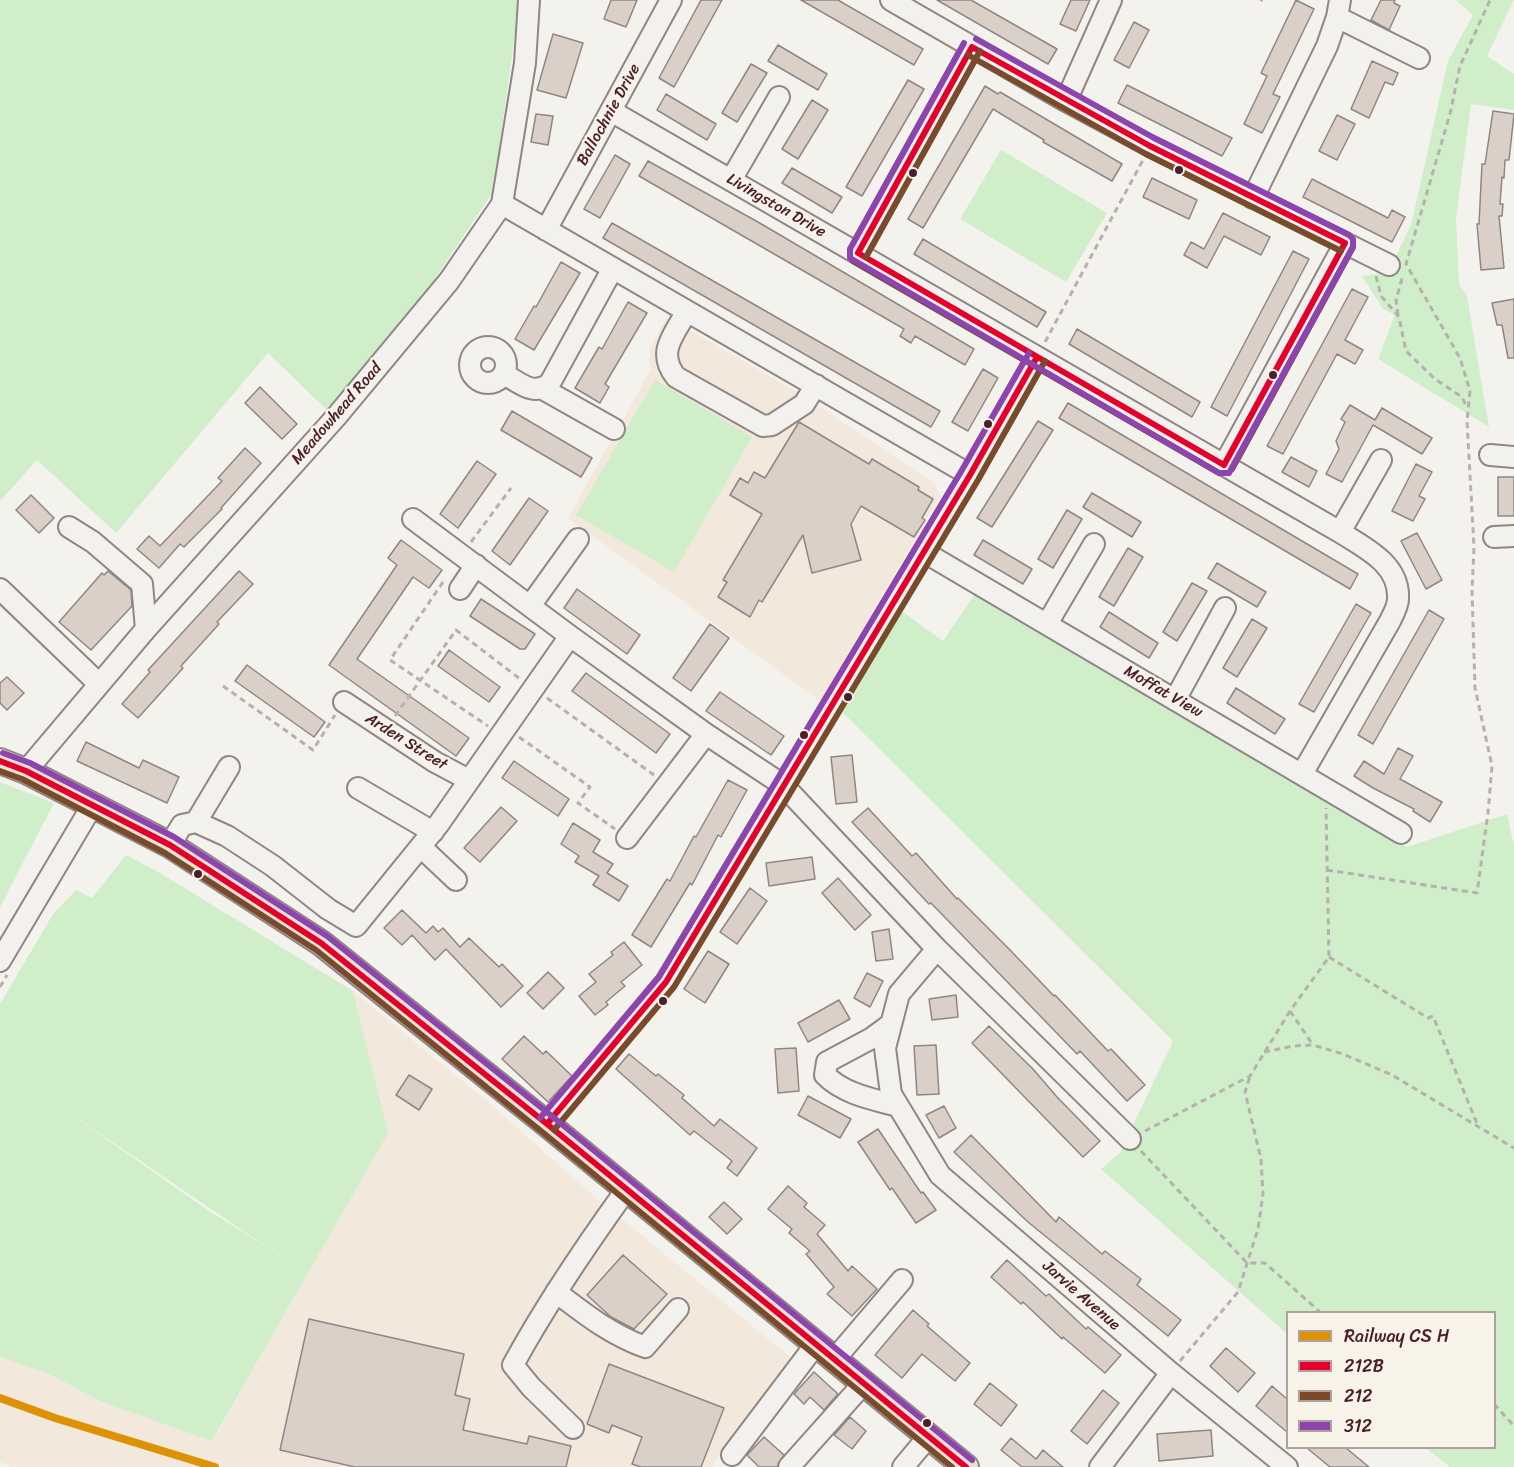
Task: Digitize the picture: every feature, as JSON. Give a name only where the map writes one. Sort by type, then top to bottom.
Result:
[{"type":"main road","points":[[0,761],[26,771],[170,845],[321,943],[547,1124],[966,1467]]},
{"type":"street","name":"Meadowhead Road","points":[[26,771],[146,629],[336,417],[449,281],[502,204],[525,63],[528,0]]},
{"type":"street","name":"Ballochnie Drive","points":[[546,230],[671,0]]},
{"type":"street","points":[[1066,101],[1112,0]]},
{"type":"street","points":[[896,1],[1066,101],[1150,146],[1370,256],[1397,265]]},
{"type":"street","points":[[1253,198],[1327,46],[1338,9],[1419,58]]},
{"type":"street","points":[[858,253],[972,47]]},
{"type":"street","points":[[731,180],[779,97]]},
{"type":"street","name":"Livingston Drive","points":[[611,111],[1340,532],[1386,562],[1395,582],[1398,600],[1381,639],[1302,774]]},
{"type":"street","points":[[502,204],[970,475]]},
{"type":"street","points":[[1224,465],[1345,243]]},
{"type":"street","points":[[504,374],[531,390],[543,388],[549,383],[613,268]]},
{"type":"street","points":[[687,311],[667,347],[668,366],[676,377],[763,426],[772,425],[804,404],[816,386]]},
{"type":"street","points":[[547,1124],[666,982],[970,475],[1036,357]]},
{"type":"street","points":[[543,388],[614,429]]},
{"type":"street","points":[[1490,455],[1514,457]]},
{"type":"street","points":[[1340,532],[1381,460]]},
{"type":"street","points":[[414,519],[570,636],[706,734],[783,785],[937,949],[1130,1139]]},
{"type":"street","points":[[69,527],[93,542],[142,584],[146,629]]},
{"type":"street","points":[[1494,537],[1514,536]]},
{"type":"street","points":[[530,606],[578,539]]},
{"type":"street","points":[[1047,624],[1094,544]]},
{"type":"street","name":"Moffat View","points":[[924,552],[1401,833]]},
{"type":"street","points":[[460,589],[469,560]]},
{"type":"street","points":[[0,589],[99,684]]},
{"type":"street","points":[[1175,700],[1226,608]]},
{"type":"street","points":[[170,845],[182,825],[196,822],[227,836],[255,854],[328,909],[356,926],[427,839],[570,636]]},
{"type":"street","name":"Arden Street","points":[[344,702],[435,762],[469,780]]},
{"type":"street","points":[[627,838],[706,734]]},
{"type":"street","points":[[196,822],[229,766]]},
{"type":"street","points":[[358,788],[427,839],[456,880]]},
{"type":"street","points":[[0,961],[92,806]]},
{"type":"street","name":"Jarvie Avenue","points":[[937,949],[899,994],[885,1048],[891,1094],[940,1175],[1171,1373],[1287,1467]]},
{"type":"street","points":[[891,1024],[873,1038],[827,1062],[825,1075],[834,1084],[860,1096],[898,1106]]},
{"type":"street","points":[[573,1428],[531,1387],[513,1365],[556,1292],[626,1190]]},
{"type":"street","points":[[732,1455],[825,1352],[902,1280]]},
{"type":"street","points":[[556,1292],[599,1326],[645,1347],[678,1308]]},
{"type":"street","points":[[1100,1467],[1171,1373]]},
{"type":"street","points":[[789,1467],[864,1383]]},
{"type":"street","points":[[903,1467],[929,1436]]},
{"type":"path","points":[[1468,410],[1462,397],[1435,379],[1407,351],[1396,300],[1397,265],[1450,114],[1460,66],[1490,0]]},
{"type":"path","points":[[1036,357],[1150,146]]},
{"type":"path","points":[[1370,256],[1381,296],[1399,317]]},
{"type":"path","points":[[1327,870],[1477,892],[1488,813],[1492,766],[1475,688],[1472,591],[1474,547],[1467,421],[1470,391],[1460,358],[1397,265]]},
{"type":"path","points":[[511,488],[469,560],[390,660],[514,744],[519,737],[590,787],[578,803],[627,838]]},
{"type":"path","points":[[222,686],[313,750],[344,702]]},
{"type":"path","points":[[1171,1373],[1238,1292],[1258,1229],[1263,1194],[1261,1159],[1245,1092],[1250,1076],[1264,1052],[1329,957],[1325,788]]},
{"type":"path","points":[[1329,957],[1428,1018],[1433,1016],[1479,1127]]},
{"type":"path","points":[[1290,1011],[1313,1046]]},
{"type":"path","points":[[1264,1052],[1293,1046],[1313,1046],[1344,1054],[1392,1075],[1514,1148]]},
{"type":"path","points":[[1250,1076],[1130,1139],[1247,1263],[1265,1263],[1319,1311]]},
{"type":"path","points":[[1496,1406],[1514,1426]]},
{"type":"path","points":[[1509,1420],[1514,1415]]},
{"type":"shaded area","points":[[667,317],[799,393],[935,484],[940,496],[820,701],[568,518],[650,371],[650,348]]},
{"type":"shaded area","points":[[353,991],[488,1102],[594,1196],[807,1371],[737,1464],[719,1454],[713,1467],[11,1467],[0,1462],[0,1357],[49,1374],[102,1402],[213,1441],[387,1133]]},
{"type":"green space","points":[[0,0],[518,0],[493,192],[430,286],[328,411],[268,353],[116,533],[37,460],[0,501]]},
{"type":"green space","points":[[1456,0],[1514,0],[1487,56],[1514,74],[1514,110],[1471,104],[1456,218],[1459,284],[1467,296],[1489,427],[1378,359],[1395,315],[1383,309],[1362,276],[1388,272],[1411,225],[1448,61],[1473,15]]},
{"type":"green space","points":[[1001,150],[1107,213],[1066,282],[960,219]]},
{"type":"green space","points":[[655,380],[752,437],[674,572],[576,515]]},
{"type":"green space","points":[[975,594],[1232,742],[1407,847],[1507,814],[1514,846],[1514,1467],[1450,1467],[1427,1449],[1496,1449],[1496,1311],[1286,1311],[1286,1333],[1101,1169],[1120,1153],[1173,1041],[842,712],[900,610],[943,641]]},
{"type":"green space","points":[[0,782],[54,803],[0,907]]},
{"type":"green space","points":[[126,855],[155,870],[353,991],[388,1133],[212,1441],[102,1402],[49,1374],[0,1357],[0,1004],[53,914],[76,890],[92,898]],"holes":[[[61,1107],[268,1248],[206,1209]]]},
{"type":"building","points":[[611,0],[637,0],[626,27],[604,19]]},
{"type":"building","points":[[701,0],[722,0],[674,87],[659,78]]},
{"type":"building","points":[[801,0],[838,0],[923,49],[914,65]]},
{"type":"building","points":[[937,0],[971,0],[1057,49],[1048,64]]},
{"type":"building","points":[[1071,0],[1090,0],[1076,31],[1060,24]]},
{"type":"building","points":[[1296,0],[1314,9],[1273,94],[1280,97],[1262,133],[1244,124],[1267,76],[1261,73]]},
{"type":"building","points":[[1381,0],[1395,0],[1394,3],[1400,6],[1389,30],[1371,20]]},
{"type":"building","points":[[1134,22],[1149,30],[1129,68],[1114,60]]},
{"type":"building","points":[[553,34],[583,43],[566,98],[537,90]]},
{"type":"building","points":[[778,45],[827,74],[818,90],[768,61]]},
{"type":"building","points":[[1372,61],[1398,73],[1393,85],[1385,82],[1369,118],[1351,109]]},
{"type":"building","points":[[751,64],[767,73],[737,122],[722,113]]},
{"type":"building","points":[[908,80],[924,89],[862,196],[846,187]]},
{"type":"building","points":[[1127,85],[1232,138],[1222,156],[1118,103]]},
{"type":"building","points":[[985,86],[998,94],[1000,92],[1122,164],[1112,181],[1043,142],[1044,140],[993,109],[923,228],[908,219]]},
{"type":"building","points":[[666,94],[716,124],[707,140],[657,110]]},
{"type":"building","points":[[812,100],[828,110],[798,159],[782,149]]},
{"type":"building","points":[[1493,111],[1514,114],[1509,160],[1505,160],[1504,178],[1502,177],[1500,204],[1503,204],[1502,216],[1499,216],[1504,268],[1481,270],[1477,224],[1479,224],[1482,164],[1485,164]]},
{"type":"building","points":[[536,114],[553,116],[548,145],[531,142]]},
{"type":"building","points":[[1337,115],[1355,124],[1337,160],[1319,151]]},
{"type":"building","points":[[615,155],[630,164],[600,218],[584,209]]},
{"type":"building","points":[[648,161],[758,222],[974,349],[965,365],[915,336],[911,343],[900,336],[904,329],[639,176]]},
{"type":"building","points":[[792,168],[842,197],[832,213],[782,183]]},
{"type":"building","points":[[1152,178],[1197,200],[1189,219],[1143,197]]},
{"type":"building","points":[[1312,179],[1388,218],[1392,210],[1405,217],[1392,242],[1303,197]]},
{"type":"building","points":[[1223,213],[1270,237],[1261,255],[1224,236],[1207,268],[1184,255],[1191,242],[1204,249]]},
{"type":"building","points":[[612,223],[940,411],[931,427],[603,238]]},
{"type":"building","points":[[923,239],[1046,312],[1037,327],[914,254]]},
{"type":"building","points":[[1293,251],[1309,259],[1227,416],[1211,407]]},
{"type":"building","points":[[561,262],[580,273],[534,350],[515,339]]},
{"type":"building","points":[[1352,289],[1368,297],[1345,340],[1363,350],[1355,364],[1337,354],[1283,454],[1267,446]]},
{"type":"building","points":[[1514,299],[1514,358],[1508,358],[1502,325],[1497,325],[1492,303]]},
{"type":"building","points":[[628,302],[647,313],[605,384],[609,387],[600,403],[575,388],[599,347],[602,349]]},
{"type":"building","points":[[1077,329],[1200,402],[1192,417],[1069,344]]},
{"type":"building","points":[[983,369],[998,378],[968,431],[952,422]]},
{"type":"building","points":[[260,387],[297,424],[282,439],[245,403]]},
{"type":"building","points":[[1068,403],[1358,574],[1350,589],[1059,418]]},
{"type":"building","points":[[1350,405],[1375,420],[1382,408],[1432,438],[1422,454],[1373,425],[1342,482],[1326,474],[1339,449],[1336,441],[1345,422],[1341,419]]},
{"type":"building","points":[[512,411],[592,458],[581,477],[501,430]]},
{"type":"building","points":[[1038,421],[1053,430],[992,527],[977,518]]},
{"type":"building","points":[[799,422],[869,464],[872,459],[919,487],[918,490],[933,499],[922,518],[925,520],[914,537],[861,506],[851,524],[861,560],[812,573],[803,535],[762,602],[759,600],[750,617],[718,597],[727,582],[723,580],[762,514],[730,495],[740,478],[748,483],[754,472],[765,478]]},
{"type":"building","points":[[245,448],[261,463],[222,509],[184,547],[180,544],[159,568],[137,549],[149,536],[160,546],[222,481],[218,478]]},
{"type":"building","points":[[1291,457],[1317,471],[1309,487],[1282,472]]},
{"type":"building","points":[[477,461],[496,474],[458,528],[440,514]]},
{"type":"building","points":[[1416,464],[1432,472],[1419,496],[1425,499],[1413,521],[1392,511]]},
{"type":"building","points":[[1498,477],[1514,477],[1514,516],[1498,516]]},
{"type":"building","points":[[1092,493],[1141,522],[1132,537],[1083,507]]},
{"type":"building","points":[[31,495],[54,518],[39,533],[16,510]]},
{"type":"building","points":[[529,498],[548,511],[510,565],[492,551]]},
{"type":"building","points":[[1067,510],[1082,519],[1053,568],[1038,559]]},
{"type":"building","points":[[1417,533],[1442,580],[1426,589],[1401,541]]},
{"type":"building","points":[[401,540],[442,570],[429,588],[413,577],[357,659],[469,738],[456,756],[329,665],[397,565],[388,558]]},
{"type":"building","points":[[983,540],[1032,569],[1023,584],[974,555]]},
{"type":"building","points":[[1128,548],[1143,557],[1114,606],[1099,597]]},
{"type":"building","points":[[1217,563],[1266,592],[1257,607],[1208,578]]},
{"type":"building","points":[[108,571],[131,590],[132,606],[91,650],[59,622],[102,573],[104,575]]},
{"type":"building","points":[[239,571],[253,584],[217,622],[219,624],[181,666],[183,668],[138,718],[122,704],[150,672],[148,670]]},
{"type":"building","points":[[1192,583],[1207,591],[1177,641],[1163,632]]},
{"type":"building","points":[[577,589],[640,635],[627,654],[564,608]]},
{"type":"building","points":[[481,599],[535,634],[525,649],[520,649],[470,616]]},
{"type":"building","points":[[1356,604],[1371,613],[1314,712],[1299,704]]},
{"type":"building","points":[[1429,610],[1444,619],[1373,744],[1358,735]]},
{"type":"building","points":[[1109,612],[1158,643],[1149,658],[1100,627]]},
{"type":"building","points":[[1252,619],[1267,628],[1237,677],[1223,668]]},
{"type":"building","points":[[710,624],[729,638],[691,691],[673,678]]},
{"type":"building","points":[[449,650],[500,687],[489,702],[438,666]]},
{"type":"building","points":[[247,665],[325,722],[314,737],[235,681]]},
{"type":"building","points":[[586,673],[670,734],[656,753],[572,691]]},
{"type":"building","points":[[7,677],[24,693],[7,710],[0,703],[0,683]]},
{"type":"building","points":[[1236,688],[1285,719],[1275,734],[1227,703]]},
{"type":"building","points":[[720,692],[784,736],[771,755],[706,711]]},
{"type":"building","points":[[86,742],[139,768],[143,760],[179,777],[167,803],[77,761]]},
{"type":"building","points":[[1398,748],[1413,756],[1400,779],[1442,802],[1430,822],[1413,811],[1414,809],[1354,776],[1364,761],[1384,774]]},
{"type":"building","points":[[852,755],[857,802],[836,804],[831,757]]},
{"type":"building","points":[[514,761],[569,799],[558,816],[502,778]]},
{"type":"building","points":[[728,780],[747,790],[721,837],[718,835],[692,885],[690,883],[651,947],[632,935],[667,879],[670,881]]},
{"type":"building","points":[[501,807],[517,821],[480,862],[464,848]]},
{"type":"building","points":[[868,808],[912,856],[916,853],[957,899],[1055,995],[1108,1051],[1111,1049],[1145,1085],[1127,1101],[1080,1051],[1077,1054],[931,903],[929,904],[852,822]]},
{"type":"building","points":[[573,823],[600,840],[593,852],[613,864],[607,873],[628,886],[619,901],[593,885],[599,876],[575,862],[579,856],[561,844]]},
{"type":"building","points":[[812,857],[815,879],[769,886],[766,863]]},
{"type":"building","points":[[838,878],[871,915],[855,930],[822,893]]},
{"type":"building","points":[[750,888],[767,901],[737,944],[720,932]]},
{"type":"building","points":[[402,910],[426,933],[433,926],[438,932],[443,928],[460,947],[469,938],[499,967],[502,964],[523,986],[501,1007],[446,949],[435,960],[412,935],[402,945],[384,928]]},
{"type":"building","points":[[889,929],[893,959],[876,961],[872,932]]},
{"type":"building","points":[[624,942],[642,965],[621,982],[625,986],[606,1002],[608,1005],[595,1015],[579,996],[596,982],[589,974],[613,955],[611,952]]},
{"type":"building","points":[[708,951],[729,964],[705,1003],[684,989]]},
{"type":"building","points":[[548,972],[564,988],[543,1009],[527,993]]},
{"type":"building","points":[[867,973],[883,981],[870,1007],[854,998]]},
{"type":"building","points":[[956,995],[958,1017],[932,1020],[929,999]]},
{"type":"building","points":[[839,1000],[850,1019],[808,1042],[798,1023]]},
{"type":"building","points":[[989,1026],[1100,1141],[1083,1157],[972,1043]]},
{"type":"building","points":[[524,1036],[543,1054],[546,1051],[572,1076],[548,1102],[502,1059]]},
{"type":"building","points":[[936,1045],[939,1094],[917,1095],[914,1046]]},
{"type":"building","points":[[796,1048],[799,1091],[778,1093],[775,1049]]},
{"type":"building","points":[[629,1054],[684,1095],[682,1098],[714,1126],[720,1119],[757,1148],[737,1176],[727,1168],[732,1161],[694,1131],[690,1135],[616,1069]]},
{"type":"building","points":[[409,1075],[432,1089],[419,1110],[396,1095]]},
{"type":"building","points":[[808,1096],[851,1119],[840,1138],[798,1115]]},
{"type":"building","points":[[944,1106],[956,1128],[939,1138],[926,1115]]},
{"type":"building","points":[[878,1129],[921,1193],[923,1192],[936,1210],[916,1223],[892,1188],[890,1190],[858,1142]]},
{"type":"building","points":[[971,1135],[1056,1222],[1059,1217],[1102,1254],[1105,1251],[1141,1279],[1137,1285],[1181,1320],[1168,1336],[1028,1222],[954,1152]]},
{"type":"building","points":[[788,1186],[807,1203],[804,1207],[825,1225],[817,1234],[848,1271],[852,1266],[877,1289],[852,1316],[827,1294],[834,1287],[806,1254],[810,1251],[789,1233],[792,1229],[768,1209]]},
{"type":"building","points":[[724,1202],[742,1219],[727,1234],[709,1217]]},
{"type":"building","points":[[623,1255],[667,1294],[634,1329],[611,1317],[587,1295]]},
{"type":"building","points":[[1007,1260],[1046,1296],[1049,1294],[1086,1329],[1088,1327],[1121,1355],[1105,1373],[991,1277]]},
{"type":"building","points":[[913,1310],[929,1324],[927,1326],[970,1363],[955,1381],[922,1354],[902,1378],[875,1355]]},
{"type":"building","points":[[309,1319],[464,1354],[455,1395],[470,1399],[463,1430],[527,1444],[529,1436],[571,1446],[566,1467],[355,1467],[280,1450]]},
{"type":"building","points":[[1226,1348],[1255,1373],[1238,1392],[1210,1366]]},
{"type":"building","points":[[609,1364],[724,1408],[701,1467],[641,1467],[632,1464],[642,1437],[612,1425],[609,1433],[587,1424]]},
{"type":"building","points":[[814,1372],[838,1394],[824,1410],[810,1397],[804,1404],[794,1394]]},
{"type":"building","points":[[990,1383],[1017,1405],[1001,1426],[974,1404]]},
{"type":"building","points":[[1272,1386],[1286,1398],[1286,1431],[1256,1406]]},
{"type":"building","points":[[1103,1390],[1119,1403],[1087,1444],[1071,1431]]},
{"type":"building","points":[[850,1417],[866,1431],[852,1449],[834,1435]]},
{"type":"building","points":[[1211,1430],[1213,1456],[1159,1461],[1157,1434]]},
{"type":"building","points":[[764,1437],[784,1455],[777,1467],[759,1467],[747,1455]]},
{"type":"building","points":[[1011,1438],[1036,1459],[1043,1450],[1063,1467],[1022,1467],[1001,1450]]},
{"type":"building","points":[[1308,1449],[1347,1449],[1369,1467],[1330,1467]]},
{"type":"transit line","name":"312","points":[[964,43],[850,249],[850,258],[1219,473],[1229,473],[1353,247],[1353,239],[1154,138],[976,39]]},
{"type":"transit line","name":"212B","points":[[972,47],[1150,146],[1345,243]]},
{"type":"transit line","name":"212B","points":[[858,253],[972,47]]},
{"type":"transit line","name":"212","points":[[866,257],[980,51]]},
{"type":"transit line","name":"212","points":[[968,55],[1146,154],[1341,251]]},
{"type":"transit line","name":"212B","points":[[1224,465],[1345,243]]},
{"type":"transit line","name":"212","points":[[1232,469],[1353,247]]},
{"type":"transit line","name":"212B","points":[[858,253],[1224,465]]},
{"type":"transit line","name":"212","points":[[853,261],[1219,473]]},
{"type":"transit line","name":"312","points":[[540,1118],[659,977],[962,470],[1029,353]]},
{"type":"transit line","name":"212B","points":[[547,1124],[666,982],[970,475],[1037,357]]},
{"type":"transit line","name":"212","points":[[554,1130],[674,987],[978,480],[1045,361]]},
{"type":"transit line","name":"312","points":[[3,753],[30,763],[174,837],[327,936],[553,1117],[972,1460]]},
{"type":"transit line","name":"212B","points":[[0,761],[26,771],[170,845],[321,943],[547,1124],[966,1467]]},
{"type":"transit line","name":"212","points":[[0,771],[22,779],[165,853],[316,950],[952,1467]]},
{"type":"transit line","points":[[0,1398],[55,1418],[215,1467]]}]
